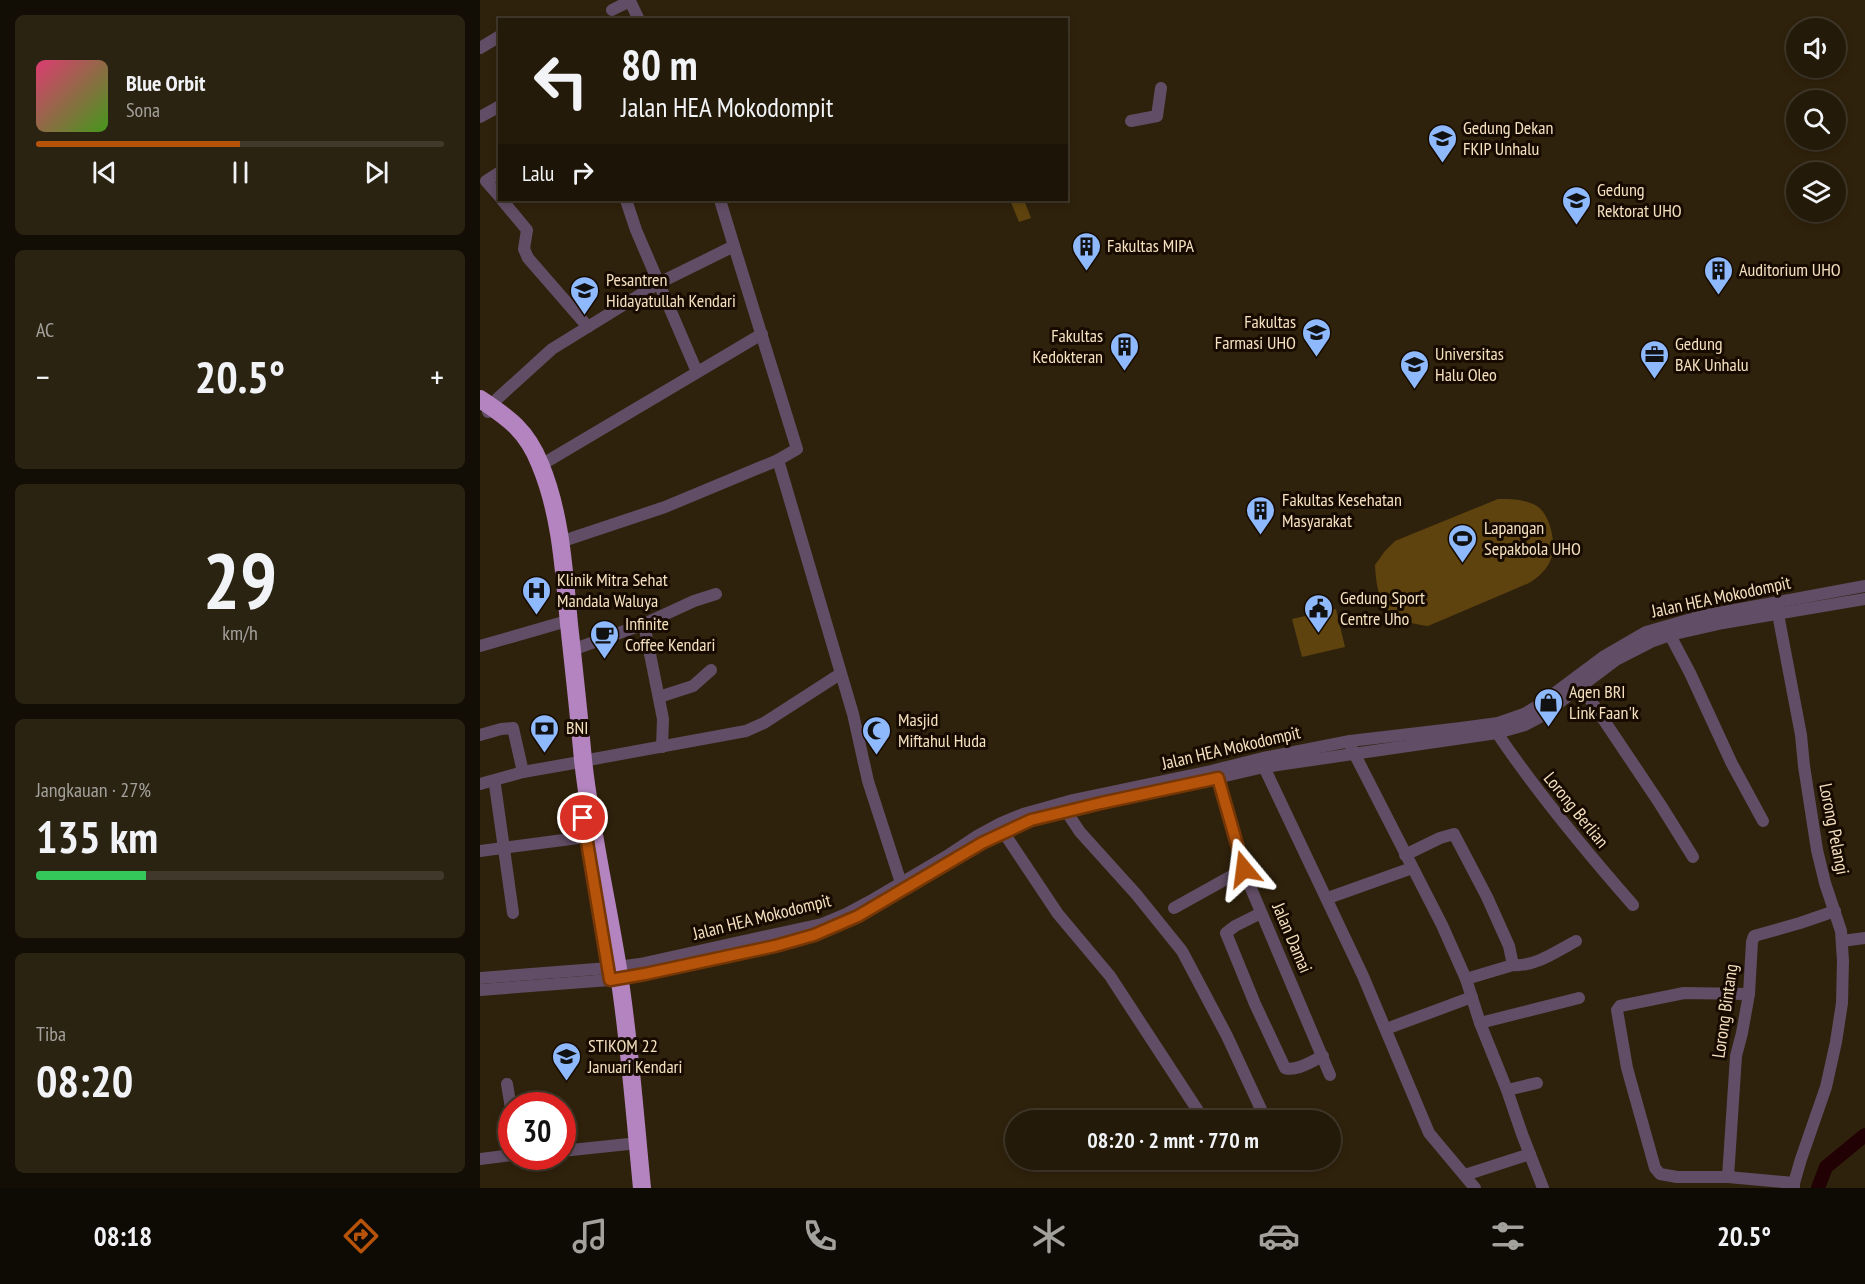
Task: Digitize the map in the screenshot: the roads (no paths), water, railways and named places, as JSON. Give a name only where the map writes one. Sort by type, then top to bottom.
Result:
[{"type":"highway","points":[[484,407],[522,430],[541,465],[554,506],[560,542],[560,623],[580,770],[598,860],[614,973],[633,1144],[642,1188]]},
{"type":"highway","points":[[484,407],[515,438],[532,469],[540,490],[560,579],[572,650],[586,837],[614,973]]},
{"type":"highway","points":[[632,1188],[633,1144]]},
{"type":"street","points":[[612,10],[630,1],[638,18]]},
{"type":"street","points":[[480,48],[498,37]]},
{"type":"street","points":[[1131,121],[1157,116],[1161,88]]},
{"type":"street","points":[[480,117],[498,107]]},
{"type":"street","points":[[498,173],[483,183],[498,196]]},
{"type":"street","points":[[503,201],[527,230],[524,249],[528,258],[555,286],[588,327]]},
{"type":"street","points":[[626,201],[636,230],[697,372]]},
{"type":"street","points":[[560,542],[665,507],[795,451],[797,445],[720,201]]},
{"type":"street","points":[[484,407],[552,349],[659,284],[734,246]]},
{"type":"street","points":[[541,465],[762,334]]},
{"type":"street","points":[[778,460],[856,724],[868,781],[901,883]]},
{"type":"street","name":"Jalan HEA Mokodompit","points":[[614,973],[793,936],[814,935],[858,916],[982,843],[1031,820],[1263,758],[1348,741],[1498,723],[1524,714],[1616,660],[1644,645],[1670,635],[1865,586]]},
{"type":"street","points":[[572,650],[644,624],[694,601],[716,594]]},
{"type":"street","name":"Jalan HEA Mokodompit","points":[[793,936],[846,914],[1001,823],[1050,806],[1218,778],[1264,766],[1497,733],[1532,721],[1604,657],[1646,632],[1702,616],[1755,612],[1778,614],[1865,599]]},
{"type":"street","name":"Lorong Pelangi","points":[[1778,614],[1801,735],[1817,850],[1842,941],[1844,978],[1836,1042],[1823,1096],[1794,1186]]},
{"type":"street","points":[[480,646],[560,623]]},
{"type":"street","points":[[644,624],[659,697],[663,726],[662,747]]},
{"type":"street","points":[[1670,635],[1732,764],[1763,821]]},
{"type":"street","points":[[659,697],[693,686],[711,670]]},
{"type":"street","points":[[480,784],[523,772],[580,770],[662,747],[752,729],[840,674]]},
{"type":"street","points":[[1578,682],[1693,857]]},
{"type":"street","points":[[480,735],[508,727],[513,728],[523,772]]},
{"type":"street","name":"Lorong Berlian","points":[[1497,733],[1528,779],[1633,905]]},
{"type":"street","points":[[1348,741],[1442,925],[1466,979],[1480,1023],[1543,1188]]},
{"type":"street","points":[[1264,766],[1328,898],[1429,1134],[1475,1188]]},
{"type":"street","name":"Jalan Damai","points":[[1218,778],[1244,869],[1330,1075]]},
{"type":"street","points":[[495,785],[513,913]]},
{"type":"street","points":[[1066,811],[1080,832],[1182,951],[1227,1036],[1262,1110]]},
{"type":"street","points":[[1004,833],[1064,922],[1110,976],[1197,1110]]},
{"type":"street","points":[[1405,855],[1440,838],[1454,834],[1487,897],[1509,946],[1513,965]]},
{"type":"street","points":[[480,851],[586,837]]},
{"type":"street","points":[[1328,898],[1412,868]]},
{"type":"street","points":[[1174,908],[1244,869]]},
{"type":"street","name":"Lorong Bintang","points":[[1728,1177],[1736,1056],[1749,994],[1754,936],[1834,911]]},
{"type":"street","points":[[1262,913],[1226,933],[1255,1004],[1285,1068],[1288,1070],[1323,1056]]},
{"type":"street","points":[[1842,941],[1865,938]]},
{"type":"street","points":[[1466,979],[1513,965],[1529,963],[1576,941]]},
{"type":"street","points":[[480,978],[614,973]]},
{"type":"street","points":[[480,990],[614,973]]},
{"type":"street","points":[[1749,994],[1684,993],[1620,1006],[1617,1010],[1627,1068],[1655,1168],[1660,1174],[1677,1177],[1728,1177],[1794,1186]]},
{"type":"street","points":[[1386,1029],[1472,997]]},
{"type":"street","points":[[1480,1023],[1579,999]]},
{"type":"street","points":[[1507,1090],[1537,1083]]},
{"type":"street","points":[[507,1084],[508,1092]]},
{"type":"street","points":[[576,1150],[633,1144]]},
{"type":"street","points":[[1465,1175],[1530,1154]]},
{"type":"street","points":[[480,1159],[498,1157]]},
{"type":"waterway","points":[[1818,1188],[1826,1167],[1865,1135]]},
{"type":"place","name":"Gedung Dekan FKIP Unhalu","points":[[1442,164]]},
{"type":"place","name":"Gedung Rektorat UHO","points":[[1576,226]]},
{"type":"place","name":"Fakultas MIPA","points":[[1086,272]]},
{"type":"place","name":"Auditorium UHO","points":[[1718,296]]},
{"type":"place","name":"Pesantren Hidayatullah Kendari","points":[[585,316]]},
{"type":"place","name":"Fakultas Farmasi UHO","points":[[1317,358]]},
{"type":"place","name":"Fakultas Kedokteran","points":[[1124,372]]},
{"type":"place","name":"Gedung BAK Unhalu","points":[[1654,380]]},
{"type":"place","name":"Universitas Halu Oleo","points":[[1414,390]]},
{"type":"place","name":"Fakultas Kesehatan Masyarakat","points":[[1261,536]]},
{"type":"place","name":"Lapangan Sepakbola UHO","points":[[1463,564]]},
{"type":"place","name":"Klinik Mitra Sehat Mandala Waluya","points":[[536,616]]},
{"type":"place","name":"Gedung Sport Centre Uho","points":[[1319,634]]},
{"type":"place","name":"Infinite Coffee Kendari","points":[[604,660]]},
{"type":"place","name":"Agen BRI Link Faan'k","points":[[1548,728]]},
{"type":"place","name":"BNI","points":[[545,754]]},
{"type":"place","name":"Masjid Miftahul Huda","points":[[877,756]]},
{"type":"place","name":"STIKOM 22 Januari Kendari","points":[[567,1082]]}]
